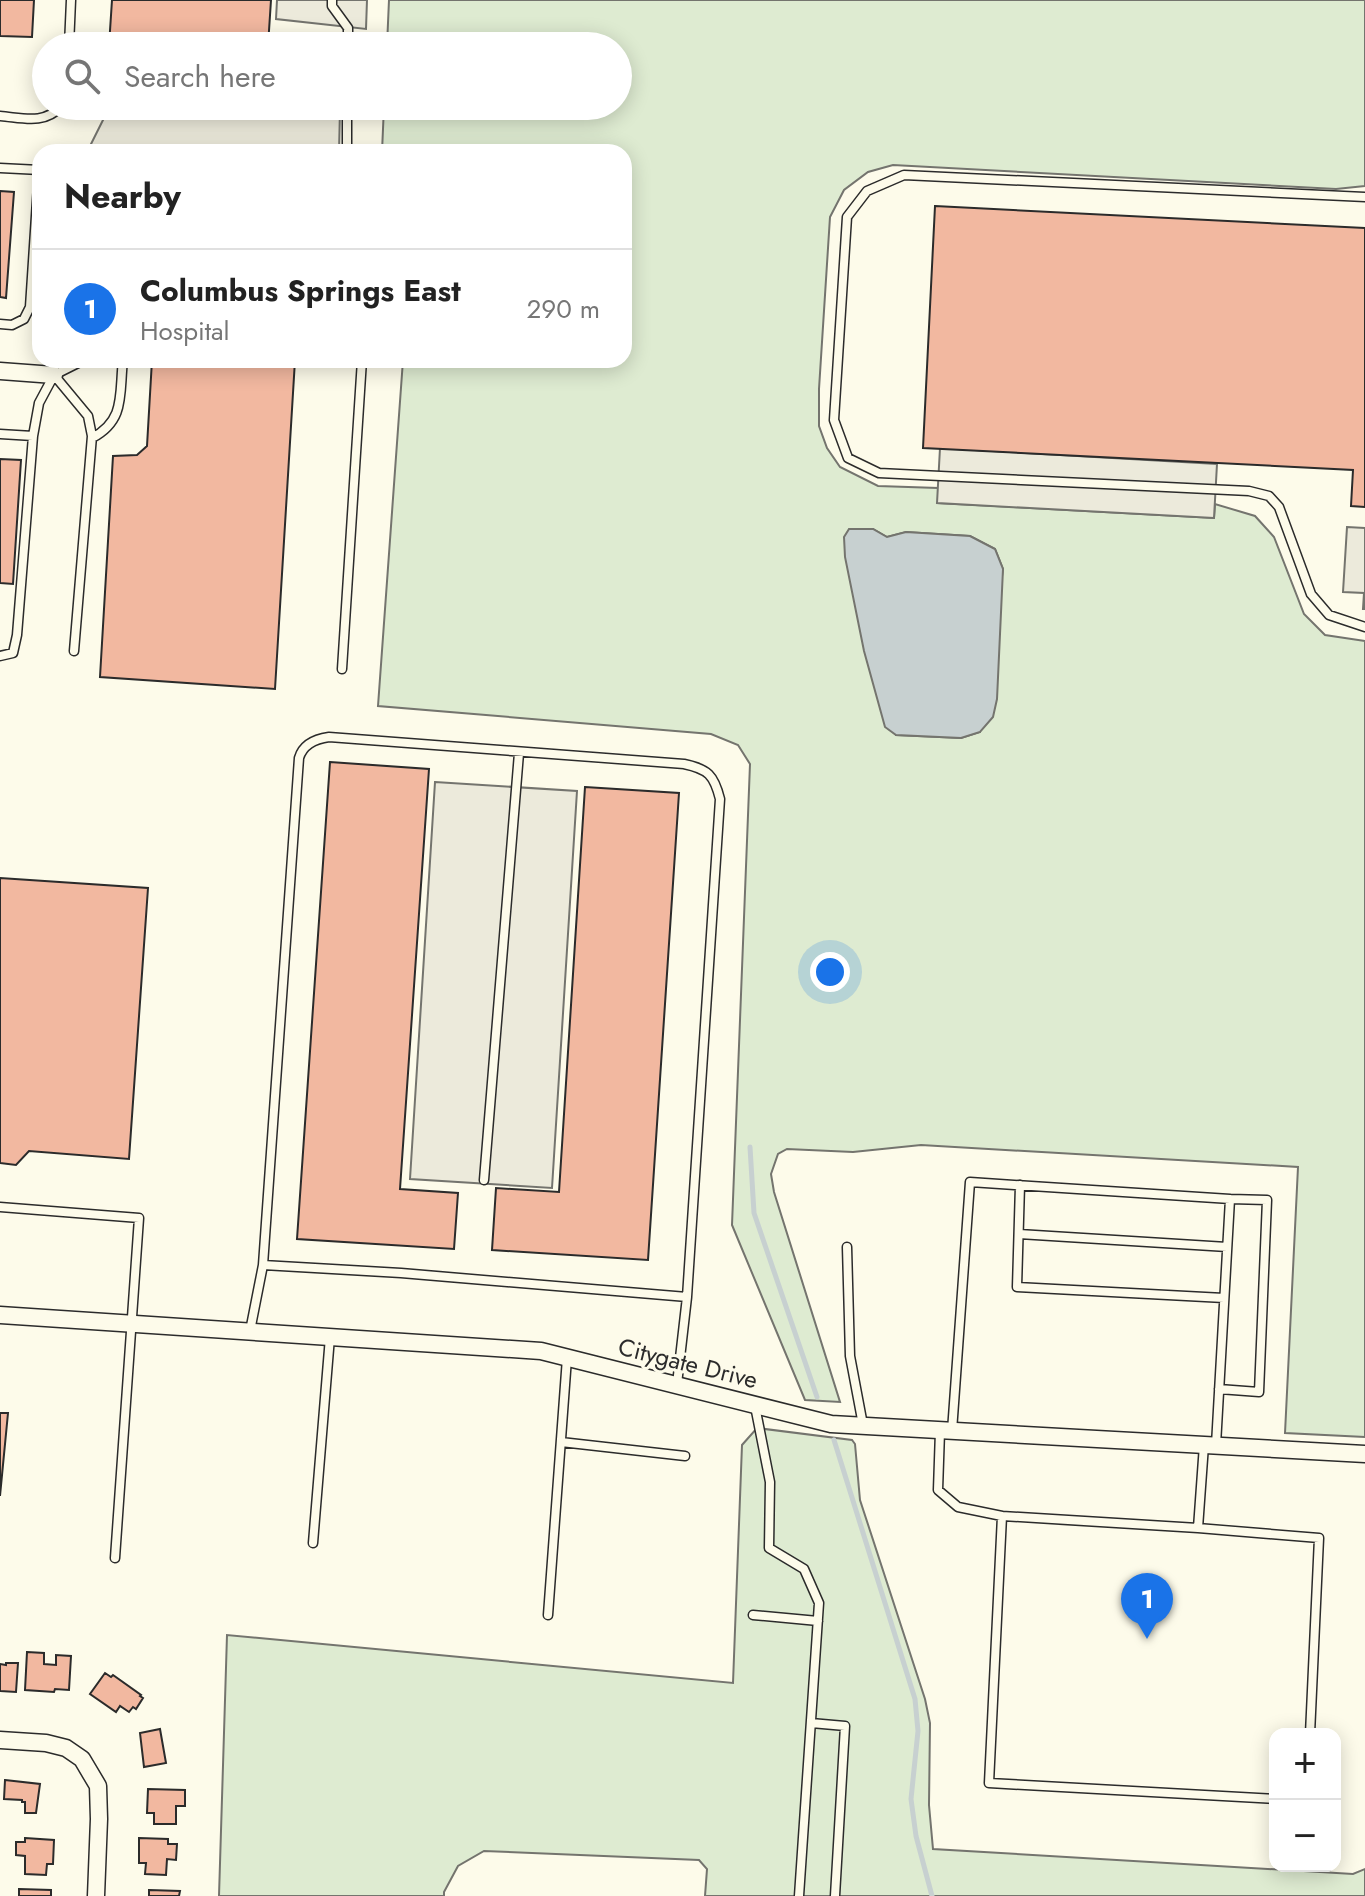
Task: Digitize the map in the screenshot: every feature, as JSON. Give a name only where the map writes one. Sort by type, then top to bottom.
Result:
[{"type":"street","points":[[0,371],[40,368]]},
{"type":"street","name":"Citygate Drive","points":[[0,1315],[541,1351],[831,1424],[1365,1454]]},
{"type":"street","points":[[0,1740],[46,1743],[66,1748],[82,1759],[98,1786],[96,1896]]},
{"type":"lane","points":[[70,32],[71,0]]},
{"type":"lane","points":[[332,0],[332,6],[348,32]]},
{"type":"lane","points":[[0,116],[32,118]]},
{"type":"lane","points":[[347,120],[347,144]]},
{"type":"lane","points":[[0,168],[32,170]]},
{"type":"lane","points":[[1365,197],[904,175],[867,191],[847,217],[834,420],[848,458],[879,473],[1249,491],[1269,496],[1279,507],[1311,594],[1329,615],[1365,627]]},
{"type":"lane","points":[[0,324],[12,325],[24,319],[30,307],[32,280]]},
{"type":"lane","points":[[0,656],[13,653],[17,635],[33,436],[39,403],[54,368]]},
{"type":"lane","points":[[55,368],[88,416],[92,438],[74,651]]},
{"type":"lane","points":[[92,438],[105,430],[116,417],[122,368]]},
{"type":"lane","points":[[342,669],[361,368]]},
{"type":"lane","points":[[0,434],[33,436]]},
{"type":"lane","points":[[250,1331],[263,1265],[301,752],[316,739],[329,737],[684,764],[700,767],[710,774],[720,799],[687,1297],[677,1384]]},
{"type":"lane","points":[[484,1180],[519,753]]},
{"type":"lane","points":[[1219,1389],[1259,1392],[1267,1200],[970,1182],[938,1490],[958,1507],[1002,1516],[1319,1538],[1310,1728]]},
{"type":"lane","points":[[1020,1185],[1017,1287],[1224,1298]]},
{"type":"lane","points":[[1198,1528],[1219,1389],[1230,1199]]},
{"type":"lane","points":[[0,1207],[139,1218],[115,1558]]},
{"type":"lane","points":[[1019,1234],[1227,1247]]},
{"type":"lane","points":[[847,1247],[850,1356],[864,1426]]},
{"type":"lane","points":[[263,1265],[401,1273],[687,1297]]},
{"type":"lane","points":[[313,1543],[330,1337]]},
{"type":"lane","points":[[548,1615],[567,1358]]},
{"type":"lane","points":[[754,1404],[770,1482],[769,1548],[804,1569],[819,1603],[799,1896]]},
{"type":"lane","points":[[561,1442],[685,1456]]},
{"type":"lane","points":[[1002,1516],[989,1783],[1269,1799]]},
{"type":"lane","points":[[753,1615],[818,1621]]},
{"type":"lane","points":[[811,1723],[845,1726],[835,1896]]},
{"type":"green space","points":[[389,0],[1365,0],[1365,186],[1336,189],[893,165],[868,172],[844,190],[830,217],[819,426],[827,448],[840,467],[878,486],[938,488],[938,503],[1214,518],[1215,504],[1255,516],[1274,537],[1304,614],[1325,635],[1365,641],[1365,1437],[1285,1433],[1298,1167],[921,1145],[853,1152],[787,1149],[778,1154],[771,1174],[774,1192],[840,1402],[805,1400],[732,1225],[750,764],[738,745],[711,734],[378,706],[402,368],[632,368],[632,144],[382,144],[383,120],[632,120],[632,32],[388,32]],"holes":[[[850,529],[873,529],[887,537],[906,532],[970,536],[995,549],[1003,569],[980,732],[961,738],[896,735]]]},
{"type":"green space","points":[[757,1428],[852,1440],[855,1444],[860,1500],[925,1699],[930,1723],[929,1805],[933,1849],[1269,1869],[1269,1872],[1353,1874],[1365,1869],[1365,1896],[705,1896],[707,1869],[699,1860],[484,1851],[458,1866],[444,1896],[219,1896],[227,1635],[733,1683],[742,1445]]},
{"type":"shaded area","points":[[277,0],[367,0],[366,29],[276,19]]},
{"type":"shaded area","points":[[103,120],[340,120],[339,144],[91,144]]},
{"type":"shaded area","points":[[940,448],[1217,464],[1214,518],[937,503]]},
{"type":"shaded area","points":[[1347,527],[1365,528],[1365,609],[1364,593],[1343,592]]},
{"type":"shaded area","points":[[849,529],[873,529],[887,537],[906,532],[970,536],[995,549],[1003,569],[997,699],[993,717],[980,732],[961,738],[896,735],[885,727],[864,651],[845,557],[844,537]]},
{"type":"shaded area","points":[[435,782],[577,791],[552,1188],[410,1179]]},
{"type":"building","points":[[0,0],[34,0],[32,37],[0,36]]},
{"type":"building","points":[[112,0],[271,0],[269,32],[110,32]]},
{"type":"building","points":[[0,191],[14,192],[6,298],[0,297]]},
{"type":"building","points":[[935,206],[1365,228],[1365,507],[1351,506],[1353,470],[923,448]]},
{"type":"building","points":[[152,368],[295,368],[275,689],[100,677],[113,456],[137,455],[147,446]]},
{"type":"building","points":[[0,459],[21,460],[13,584],[0,583]]},
{"type":"building","points":[[330,762],[429,769],[400,1189],[458,1193],[454,1249],[297,1239]]},
{"type":"building","points":[[585,787],[679,793],[648,1260],[492,1250],[496,1188],[559,1192]]},
{"type":"building","points":[[0,878],[148,888],[129,1159],[29,1151],[16,1165],[0,1163]]},
{"type":"building","points":[[0,1413],[8,1413],[0,1496]]},
{"type":"building","points":[[27,1652],[44,1653],[44,1664],[56,1665],[56,1655],[71,1656],[69,1690],[25,1690]]},
{"type":"building","points":[[18,1663],[16,1692],[0,1691],[0,1664]]},
{"type":"building","points":[[105,1673],[111,1677],[113,1675],[141,1695],[143,1698],[136,1709],[133,1707],[129,1712],[120,1706],[116,1712],[90,1694]]},
{"type":"building","points":[[160,1729],[166,1763],[144,1767],[140,1733]]},
{"type":"building","points":[[5,1780],[40,1784],[36,1813],[25,1813],[25,1802],[22,1800],[4,1799]]},
{"type":"building","points":[[148,1789],[185,1790],[185,1806],[176,1806],[176,1824],[154,1824],[154,1813],[147,1813]]},
{"type":"building","points":[[25,1838],[54,1840],[53,1864],[47,1864],[46,1875],[25,1874],[25,1856],[16,1855],[16,1842],[25,1842]]},
{"type":"building","points":[[139,1838],[168,1839],[168,1844],[177,1844],[176,1860],[167,1859],[166,1875],[145,1874],[146,1863],[139,1863]]},
{"type":"building","points":[[19,1889],[51,1890],[51,1896],[19,1896]]},
{"type":"building","points":[[149,1890],[180,1891],[179,1896],[149,1896]]},
{"type":"waterway","points":[[750,1147],[754,1213],[817,1397]]},
{"type":"waterway","points":[[834,1440],[915,1699],[918,1731],[911,1799],[916,1836],[932,1896]]},
{"type":"place","name":"Columbus Springs East","points":[[1147,1639]]}]
